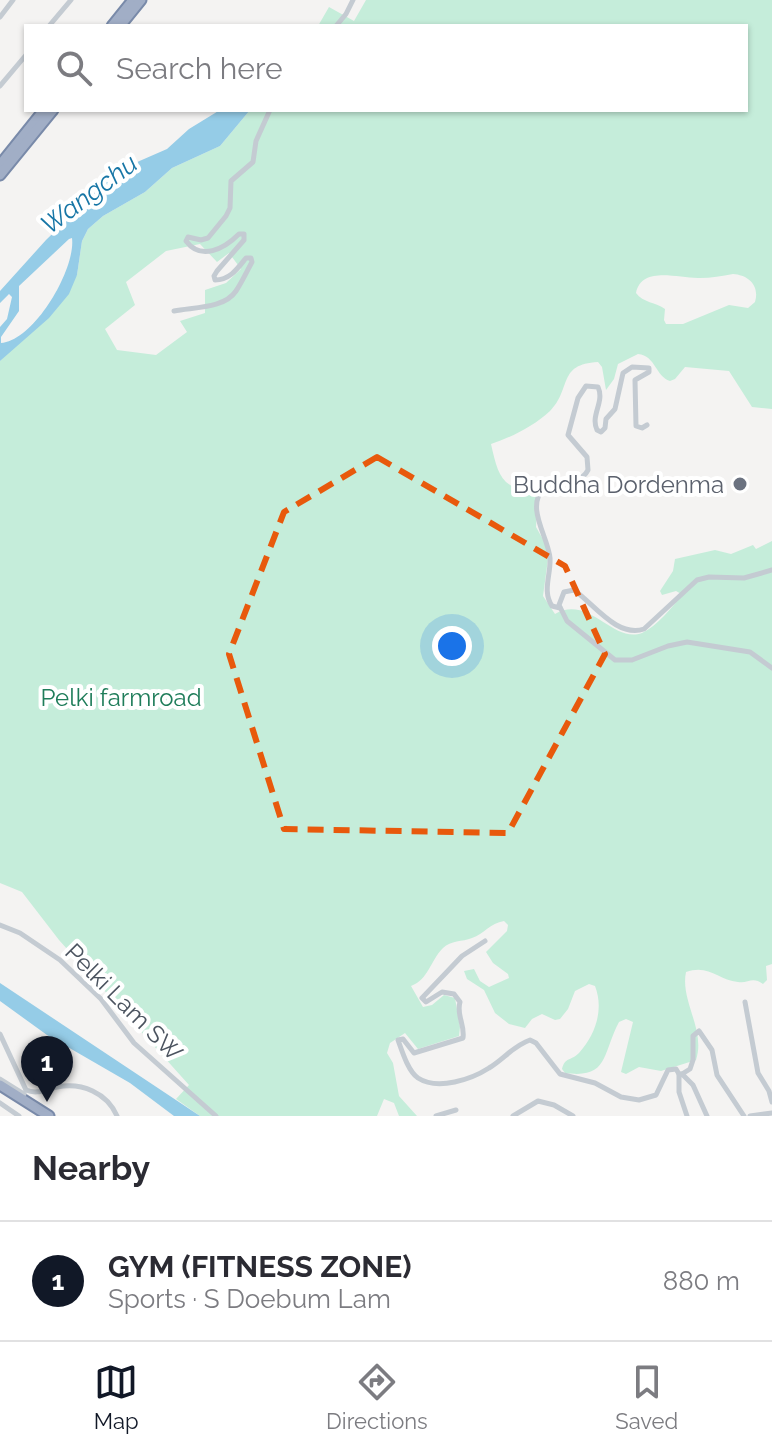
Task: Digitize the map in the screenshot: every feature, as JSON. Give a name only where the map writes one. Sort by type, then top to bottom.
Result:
[{"type":"highway","points":[[114,24],[133,0]]},
{"type":"highway","points":[[122,24],[141,0]]},
{"type":"highway","points":[[0,165],[42,112]]},
{"type":"highway","points":[[0,175],[51,112]]},
{"type":"highway","points":[[0,1085],[25,1095],[49,1116]]},
{"type":"highway","points":[[0,1091],[40,1116]]},
{"type":"street","points":[[0,17],[13,0]]},
{"type":"street","points":[[51,24],[71,0]]},
{"type":"street","points":[[338,24],[353,0]]},
{"type":"street","points":[[0,86],[24,57]]},
{"type":"street","points":[[174,311],[212,305],[230,297],[252,262],[251,258],[246,258],[234,273],[215,280],[215,275],[244,240],[244,234],[239,234],[224,248],[208,252],[186,241],[191,237],[201,240],[208,238],[226,216],[230,208],[231,181],[253,162],[256,141],[269,112]]},
{"type":"street","points":[[560,608],[552,606],[547,597],[550,556],[539,525],[539,499],[547,484],[578,480],[588,470],[587,457],[568,435],[578,398],[586,386],[598,387],[601,397],[594,423],[601,432],[606,419],[615,409],[623,373],[632,367],[649,368],[649,372],[635,380],[633,391],[636,426],[642,428],[647,425]]},
{"type":"street","points":[[772,570],[744,578],[709,577],[697,580],[644,629],[637,631],[623,630],[574,590],[561,594],[560,608],[572,626],[615,660],[632,660],[687,642],[750,652],[772,668]]},
{"type":"street","name":"Pelki Lam SW","points":[[0,925],[20,933],[60,960],[101,999],[134,1043],[216,1116]]},
{"type":"street","points":[[485,941],[462,956],[422,998],[426,1002],[442,992],[454,994],[460,1002],[458,1009],[464,1028],[463,1038],[414,1053],[403,1039],[398,1040],[412,1072],[418,1078],[437,1083],[466,1079],[489,1068],[515,1047],[530,1040],[536,1043],[560,1074],[595,1083],[621,1097],[648,1099],[656,1095],[668,1070],[676,1069],[693,1085],[707,1116]]},
{"type":"street","points":[[745,1002],[758,1073],[772,1102]]},
{"type":"street","points":[[680,1074],[690,1069],[693,1036],[699,1031],[712,1050],[717,1075],[747,1116],[772,1113]]},
{"type":"street","points":[[0,1034],[25,1095]]},
{"type":"street","points":[[680,1074],[679,1092],[687,1116]]},
{"type":"street","points":[[0,1079],[25,1095],[60,1086],[84,1088],[106,1099],[117,1116]]},
{"type":"street","points":[[513,1116],[538,1101],[554,1105],[573,1116]]},
{"type":"street","points":[[0,1103],[19,1116]]},
{"type":"street","points":[[436,1116],[456,1110]]},
{"type":"highlighted area","points":[[377,457],[565,566],[605,654],[508,833],[284,829],[229,654],[284,512]]},
{"type":"green space","name":"Pelki farmroad","points":[[366,0],[772,0],[772,409],[752,407],[729,371],[685,367],[670,381],[648,358],[638,354],[618,364],[614,379],[606,390],[602,367],[598,362],[576,367],[550,411],[537,422],[491,444],[503,479],[516,488],[538,492],[536,527],[545,543],[548,559],[543,596],[555,614],[579,610],[621,632],[631,635],[642,633],[659,621],[683,595],[676,591],[662,595],[660,591],[673,571],[675,559],[715,550],[731,554],[753,545],[756,549],[772,541],[772,964],[766,966],[767,980],[763,984],[731,981],[701,970],[686,972],[686,994],[698,1038],[696,1060],[661,1071],[639,1067],[626,1074],[621,1072],[633,1022],[626,1019],[619,1022],[597,1068],[579,1074],[565,1073],[562,1069],[565,1063],[579,1053],[594,1030],[599,1004],[595,986],[589,984],[575,991],[560,1019],[542,1014],[532,1019],[525,1028],[509,1024],[495,1013],[484,990],[467,979],[464,971],[474,969],[480,981],[489,987],[509,978],[486,952],[507,931],[508,925],[504,921],[499,922],[476,936],[446,945],[422,979],[411,986],[423,1007],[432,1005],[444,995],[455,998],[460,1027],[459,1036],[418,1049],[405,1033],[390,1043],[387,1053],[393,1063],[399,1096],[417,1116],[399,1116],[394,1103],[384,1099],[377,1116],[200,1116],[176,1099],[189,1085],[59,940],[22,892],[0,883],[0,361],[77,275],[82,241],[88,229],[103,216],[145,192],[172,168],[220,146],[248,112],[748,112],[748,24],[319,24],[329,7],[354,21]],"holes":[[[200,244],[217,262],[229,253],[241,269],[226,283],[205,290],[205,313],[180,321],[187,332],[156,355],[117,350],[105,329],[135,305],[126,282],[166,251]],[[653,276],[743,276],[752,282],[756,291],[755,302],[748,308],[729,305],[683,324],[666,324],[665,309],[636,293],[640,284]]]},
{"type":"water","points":[[217,112],[248,112],[220,146],[172,168],[145,192],[103,216],[88,229],[69,294],[49,318],[0,361],[0,327],[7,319],[12,297],[9,294],[0,303],[0,291],[46,240],[112,176],[167,149],[189,129]],"holes":[[[72,238],[60,284],[39,317],[14,339],[1,343],[1,337],[19,311],[19,286]]]},
{"type":"water","points":[[0,983],[200,1116],[174,1116],[130,1083],[47,1035],[0,1001]]},
{"type":"place","name":"Buddha Dordenma","points":[[740,484]]},
{"type":"place","name":"GYM (FITNESS ZONE)","points":[[47,1102]]},
{"type":"water label","name":"Wangchu","points":[[89,194]]}]
